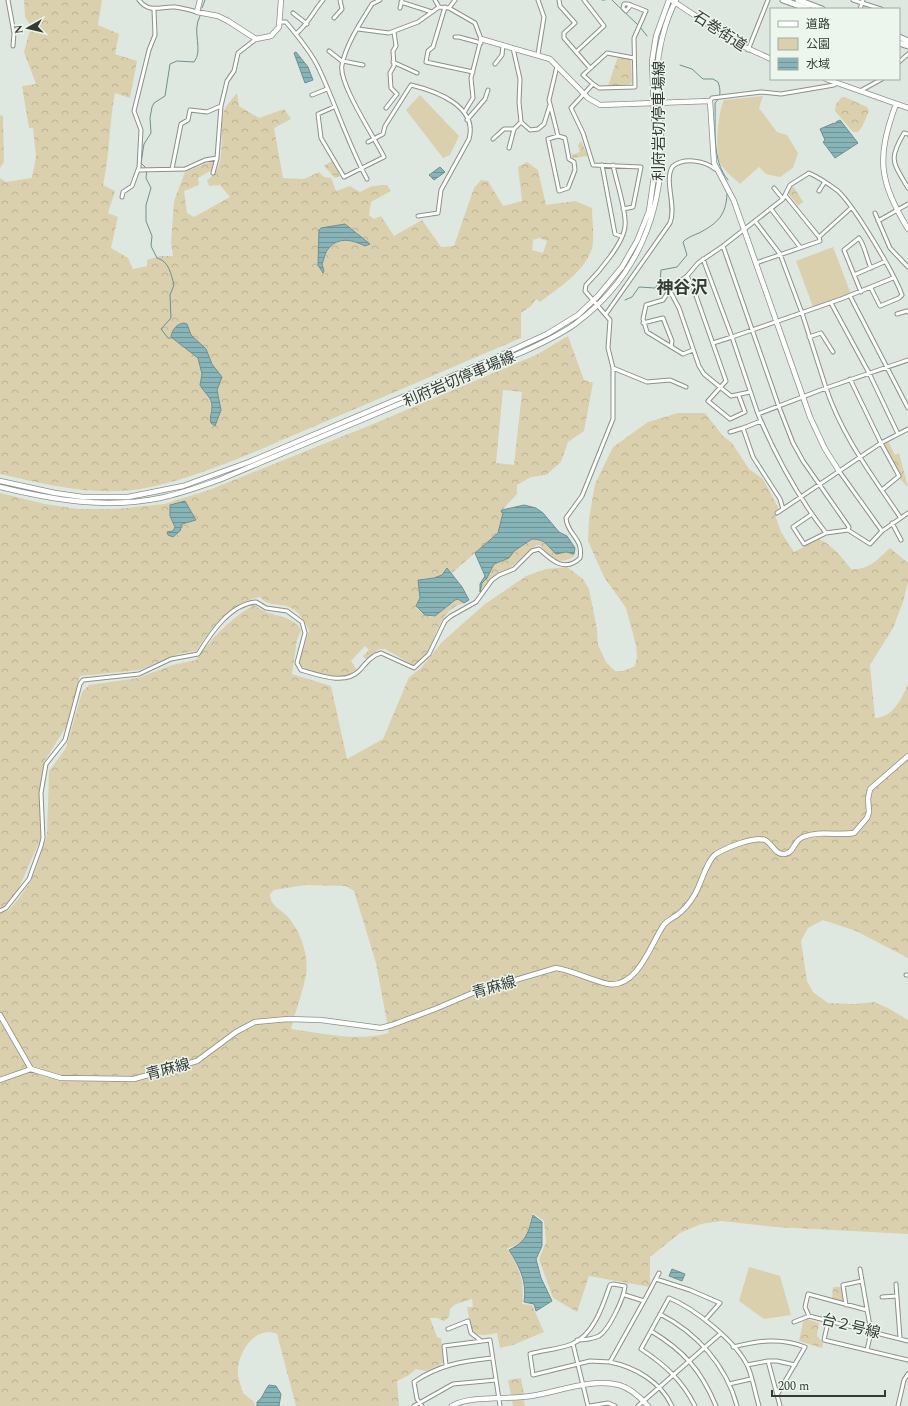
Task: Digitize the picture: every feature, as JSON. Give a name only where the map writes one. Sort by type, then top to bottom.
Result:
[{"type":"main road","points":[[783,0],[805,8]]},
{"type":"main road","points":[[798,0],[819,8]]},
{"type":"street","points":[[8,0],[14,33],[13,46]]},
{"type":"street","points":[[139,0],[145,7],[154,10],[174,7],[223,19],[256,39]]},
{"type":"street","points":[[197,12],[200,0]]},
{"type":"street","points":[[213,173],[217,158],[221,106],[227,82],[234,71],[238,54],[256,39],[270,36],[276,31],[280,22],[281,0]]},
{"type":"street","points":[[296,34],[307,24],[323,0]]},
{"type":"street","points":[[334,18],[342,9],[340,0]]},
{"type":"street","points":[[334,107],[318,114],[321,138],[344,177],[384,157],[375,138],[360,114],[342,76],[343,62],[358,29],[372,4],[380,0]]},
{"type":"street","points":[[435,0],[439,7]]},
{"type":"street","points":[[449,8],[455,0]]},
{"type":"street","points":[[538,0],[544,17],[538,54]]},
{"type":"street","points":[[560,0],[560,6],[575,23],[564,34],[564,38],[590,68]]},
{"type":"street","points":[[576,52],[604,26],[584,0]]},
{"type":"street","points":[[748,50],[768,0]]},
{"type":"street","points":[[853,0],[878,8]]},
{"type":"street","points":[[400,8],[401,1],[432,12]]},
{"type":"street","name":"石巻街道","points":[[673,1],[748,50],[770,59]]},
{"type":"street","name":"利府岩切停車場線","points":[[0,481],[55,493],[83,497],[128,496],[183,486],[249,462],[527,343],[566,323],[596,303],[622,267],[637,241],[649,210],[656,163],[652,72],[654,49],[658,30],[673,1]]},
{"type":"street","name":"利府岩切停車場線","points":[[0,487],[54,499],[84,503],[137,501],[184,492],[219,480],[525,351],[569,328],[596,303],[627,270],[642,244],[654,212],[661,169],[657,73],[659,56],[673,1]]},
{"type":"street","points":[[631,5],[646,11],[634,38],[635,86],[599,88],[583,75],[607,53],[634,58]]},
{"type":"street","points":[[358,29],[389,33],[394,32],[418,22],[439,7],[449,8],[475,23],[481,41],[471,78],[474,98],[465,111]]},
{"type":"street","points":[[445,8],[433,47],[428,51],[426,62],[473,72]]},
{"type":"street","points":[[122,197],[123,192],[132,186],[138,170],[141,130],[134,111],[149,50],[155,35],[154,10]]},
{"type":"street","points":[[293,13],[307,24]]},
{"type":"street","points":[[280,22],[286,22],[319,68],[334,107],[367,179]]},
{"type":"street","points":[[386,108],[397,94],[391,88],[390,73],[394,62],[393,51],[396,46],[394,32]]},
{"type":"street","points":[[455,37],[503,45],[538,54],[550,59],[584,94],[596,103],[605,105],[710,101],[712,98],[761,92],[781,94],[837,83]]},
{"type":"street","points":[[495,64],[502,55],[503,45]]},
{"type":"street","points":[[513,48],[520,78],[519,102],[521,122],[530,130],[538,129],[544,124],[550,104]]},
{"type":"street","points":[[329,51],[343,62],[363,66]]},
{"type":"street","points":[[900,61],[908,54]]},
{"type":"street","points":[[394,62],[417,73]]},
{"type":"street","points":[[557,66],[550,94],[550,104],[558,136]]},
{"type":"street","points":[[829,80],[908,108]]},
{"type":"street","points":[[860,91],[880,80]]},
{"type":"street","points":[[593,84],[571,108],[583,133],[593,165],[641,167],[633,207],[623,209]]},
{"type":"street","points":[[368,142],[383,134],[385,126],[411,85],[446,98],[465,111],[471,132],[469,139],[441,190],[438,213],[435,215],[418,216]]},
{"type":"street","points":[[312,95],[327,89]]},
{"type":"street","points":[[468,120],[485,99],[488,90]]},
{"type":"street","points":[[710,101],[712,149],[716,169],[731,194],[802,396],[820,438],[839,471],[882,531]]},
{"type":"street","points":[[896,104],[887,132],[883,165],[887,190],[908,229]]},
{"type":"street","points":[[172,169],[181,124],[188,120],[190,110],[207,112],[221,106]]},
{"type":"street","points":[[509,148],[514,129],[521,122]]},
{"type":"street","points":[[493,139],[504,129],[514,129]]},
{"type":"street","points":[[908,134],[904,132],[895,148],[894,159],[896,167],[908,188]]},
{"type":"street","points":[[558,136],[564,138],[569,160],[574,162],[575,170],[568,188],[559,191],[548,139],[558,136]]},
{"type":"street","points":[[138,170],[185,169],[205,160],[217,158]]},
{"type":"street","points":[[606,314],[670,223],[673,212],[670,173],[673,166],[698,161],[708,163],[716,169]]},
{"type":"street","points":[[602,165],[615,234],[621,236]]},
{"type":"street","points":[[0,911],[6,908],[29,879],[41,846],[43,838],[42,793],[46,764],[65,740],[80,684],[83,680],[139,674],[171,659],[198,654],[210,634],[233,611],[256,602],[266,608],[287,611],[302,622],[305,633],[297,663],[301,670],[327,677],[349,678],[357,673],[371,658],[381,652],[414,668],[429,654],[445,621],[476,602],[492,580],[499,575],[514,569],[532,551],[539,549],[557,564],[567,565],[580,558],[581,546],[569,527],[566,518],[582,496],[613,419],[613,368],[608,348],[610,320],[585,291],[586,285],[612,254],[626,225],[613,165]]},
{"type":"street","points":[[693,350],[683,354],[647,332],[644,323],[646,305],[663,300],[670,291],[703,259],[723,246],[771,209],[783,199],[790,185],[809,173],[838,192],[850,208],[884,262],[902,294],[899,298],[880,306],[871,288]]},
{"type":"street","points":[[819,191],[824,183]]},
{"type":"street","points":[[774,188],[783,199]]},
{"type":"street","points":[[785,195],[819,237]]},
{"type":"street","points":[[878,221],[908,204]]},
{"type":"street","points":[[756,263],[820,241],[819,237],[850,208]]},
{"type":"street","points":[[771,209],[800,247]]},
{"type":"street","points":[[874,213],[890,248],[908,267]]},
{"type":"street","points":[[755,221],[780,254],[802,313],[826,388],[839,421],[859,457],[900,517]]},
{"type":"street","points":[[861,292],[844,250],[858,238],[864,244],[864,254],[871,268]]},
{"type":"street","points":[[723,246],[793,443],[849,527],[848,530]]},
{"type":"street","points":[[703,259],[732,337],[758,414],[778,461],[800,497],[826,533]]},
{"type":"street","points":[[854,275],[884,262]]},
{"type":"street","points":[[687,276],[694,290],[726,381],[708,401],[730,419],[745,412],[739,396]]},
{"type":"street","points":[[713,343],[831,303],[893,278]]},
{"type":"street","points":[[670,291],[679,308],[693,350],[704,374],[732,396],[739,396],[750,392]]},
{"type":"street","points":[[850,296],[888,366],[908,408]]},
{"type":"street","points":[[831,303],[869,373],[898,434]]},
{"type":"street","points":[[897,314],[907,310],[908,312]]},
{"type":"street","points":[[644,323],[663,318],[672,341],[671,347]]},
{"type":"street","points":[[810,337],[821,333],[833,352]]},
{"type":"street","points":[[758,414],[779,407],[802,396],[908,360]]},
{"type":"street","points":[[613,368],[647,382],[670,380],[686,387]]},
{"type":"street","points":[[850,379],[880,443],[899,476],[882,490]]},
{"type":"street","points":[[730,432],[761,422]]},
{"type":"street","points":[[743,428],[754,457],[780,499],[783,508]]},
{"type":"street","points":[[777,513],[880,443],[908,429]]},
{"type":"street","points":[[812,514],[793,527],[804,544],[826,533],[848,530],[869,545],[882,531],[900,517],[908,513]]},
{"type":"street","points":[[892,523],[901,540]]},
{"type":"street","name":"青麻線","points":[[31,1069],[61,1078],[134,1079],[197,1061],[236,1032],[255,1022],[288,1019],[321,1020],[381,1028],[392,1026],[475,992],[556,968],[569,970],[585,978],[610,984],[621,982],[630,977],[646,959],[664,925],[679,913],[694,896],[714,856],[730,848],[755,839],[766,841],[779,854],[784,854],[792,851],[797,840],[803,837],[832,832],[854,833],[867,818],[869,812],[868,799],[870,789],[908,756]]},
{"type":"street","points":[[0,1015],[31,1069],[0,1080]]},
{"type":"street","points":[[860,1269],[871,1332],[867,1350]]},
{"type":"street","points":[[610,1362],[660,1274]]},
{"type":"street","points":[[656,1279],[690,1290],[720,1303],[705,1320]]},
{"type":"street","points":[[846,1304],[843,1285],[862,1281]]},
{"type":"street","points":[[577,1340],[594,1338],[601,1335],[625,1295],[625,1286],[614,1284],[610,1285],[591,1327],[572,1344],[530,1354],[533,1375],[590,1361],[610,1362],[637,1371],[660,1388],[672,1406]]},
{"type":"street","points":[[896,1284],[900,1338]]},
{"type":"street","points":[[809,1316],[805,1307],[808,1294],[867,1310]]},
{"type":"street","points":[[625,1295],[644,1300]]},
{"type":"street","points":[[882,1297],[898,1296]]},
{"type":"street","points":[[695,1406],[685,1388],[675,1375],[659,1361],[641,1349],[669,1298],[681,1302],[705,1320],[733,1347],[747,1365],[758,1406]]},
{"type":"street","points":[[660,1314],[681,1327],[705,1348],[714,1359],[729,1384],[737,1406]]},
{"type":"street","name":"台２号線","points":[[794,1322],[809,1316],[908,1341]]},
{"type":"street","points":[[448,1329],[468,1320],[471,1333],[480,1340]]},
{"type":"street","points":[[828,1322],[824,1340],[908,1360]]},
{"type":"street","points":[[650,1331],[678,1350],[690,1361],[708,1386],[716,1406]]},
{"type":"street","points":[[638,1406],[720,1334]]},
{"type":"street","points":[[446,1365],[444,1346],[480,1340],[490,1340],[500,1406]]},
{"type":"street","points":[[733,1347],[767,1340],[794,1342],[805,1347],[777,1395]]},
{"type":"street","points":[[572,1344],[589,1406],[608,1403],[616,1406]]},
{"type":"street","points":[[422,1406],[419,1403],[414,1382],[426,1374],[446,1365],[492,1358]]},
{"type":"street","points":[[747,1365],[768,1361],[795,1364]]},
{"type":"street","points":[[768,1361],[780,1406]]},
{"type":"street","points":[[898,1406],[904,1380],[908,1374]]},
{"type":"street","points":[[729,1384],[751,1378]]},
{"type":"street","points":[[414,1406],[453,1384],[496,1380]]},
{"type":"street","points":[[452,1406],[466,1401],[531,1396],[604,1383],[619,1385],[634,1392],[648,1406]]},
{"type":"green space","points":[[24,0],[102,0],[98,25],[119,34],[115,54],[137,61],[130,98],[115,93],[103,185],[115,191],[108,213],[118,217],[111,248],[128,258],[133,269],[147,266],[147,260],[160,256],[173,256],[171,243],[174,201],[185,172],[214,160],[212,170],[198,178],[199,185],[184,191],[187,213],[194,217],[230,197],[220,185],[209,186],[207,180],[214,174],[218,167],[222,149],[222,120],[224,111],[237,93],[239,106],[259,118],[284,109],[291,119],[274,128],[283,178],[304,179],[319,172],[324,177],[331,178],[336,191],[350,186],[360,192],[372,186],[387,185],[391,191],[371,202],[369,215],[374,219],[381,216],[394,236],[422,220],[441,247],[454,246],[474,188],[481,180],[488,181],[503,206],[522,201],[518,167],[527,162],[538,170],[546,205],[575,201],[592,208],[593,242],[591,251],[580,269],[564,284],[540,302],[536,299],[531,306],[521,313],[521,338],[228,463],[186,478],[146,488],[109,491],[54,486],[0,474],[0,178],[6,182],[32,178],[36,156],[33,128],[29,128],[22,86],[36,84],[24,52],[31,26],[25,17]],"holes":[[[319,230],[353,231],[366,242],[365,246],[344,240],[334,243],[326,252],[322,264],[325,273],[322,273],[318,265]],[[539,238],[547,241],[543,253],[532,250],[533,240]],[[181,324],[187,324],[191,335],[198,342],[222,377],[217,387],[219,412],[218,416],[211,423],[212,406],[206,393],[200,385],[202,374],[198,358],[171,337],[174,329]]]},
{"type":"green space","points":[[618,56],[631,58],[632,82],[630,84],[608,86]]},
{"type":"green space","points":[[420,95],[459,136],[450,155],[443,158],[406,110]]},
{"type":"green space","points":[[763,96],[759,108],[777,132],[787,135],[798,153],[793,168],[780,177],[766,174],[759,167],[740,184],[725,170],[719,161],[717,138],[722,105],[724,100]]},
{"type":"green space","points":[[842,97],[867,107],[869,111],[862,127],[858,132],[853,132],[835,111],[836,104]]},
{"type":"green space","points":[[0,115],[3,116],[4,162],[0,168]]},
{"type":"green space","points":[[581,141],[588,156],[573,158],[571,155],[580,152],[578,145]]},
{"type":"green space","points":[[332,161],[340,176],[335,178],[324,166]]},
{"type":"green space","points":[[793,186],[803,202],[798,206],[788,193]]},
{"type":"green space","points":[[833,247],[851,294],[813,307],[796,261]]},
{"type":"green space","points":[[568,336],[584,380],[593,383],[584,431],[568,442],[561,462],[546,475],[531,477],[517,485],[517,494],[502,510],[503,513],[498,533],[452,573],[447,568],[442,575],[434,578],[418,579],[420,598],[417,609],[427,616],[433,617],[455,600],[458,599],[464,603],[453,608],[445,616],[439,626],[431,646],[421,661],[413,665],[385,649],[379,649],[367,660],[363,656],[369,650],[365,646],[351,661],[357,670],[349,675],[337,676],[314,672],[299,663],[309,631],[304,620],[293,609],[285,606],[270,604],[260,597],[239,604],[231,610],[209,633],[196,651],[178,654],[139,670],[80,676],[66,727],[44,762],[39,793],[41,838],[17,892],[5,907],[0,908],[0,493],[45,504],[78,509],[116,509],[164,504],[209,490],[373,424],[536,355]],"holes":[[[503,390],[522,392],[514,465],[496,463]],[[187,505],[190,511],[188,522],[181,525],[179,533],[173,537],[168,531],[173,531],[175,527],[171,517],[171,508]]]},
{"type":"green space","points":[[678,413],[705,413],[723,436],[732,443],[749,469],[763,479],[779,509],[774,512],[781,532],[794,552],[819,539],[833,548],[851,569],[868,566],[890,548],[908,563],[908,582],[903,602],[893,628],[870,665],[875,718],[887,715],[892,711],[900,701],[908,683],[908,958],[856,931],[823,920],[808,928],[801,941],[807,981],[813,992],[828,1003],[854,1004],[874,1002],[888,1008],[908,1020],[908,1234],[775,1227],[721,1221],[701,1224],[680,1233],[650,1257],[650,1287],[589,1276],[577,1312],[553,1298],[539,1259],[546,1242],[544,1221],[533,1213],[526,1236],[519,1243],[507,1248],[515,1262],[522,1281],[522,1304],[532,1305],[544,1332],[513,1345],[500,1348],[497,1333],[481,1335],[476,1334],[473,1331],[467,1307],[473,1307],[472,1299],[456,1304],[450,1309],[449,1317],[444,1321],[437,1318],[430,1318],[437,1337],[441,1338],[443,1363],[426,1371],[416,1369],[409,1375],[397,1381],[399,1406],[296,1406],[277,1334],[269,1332],[262,1333],[250,1341],[239,1361],[238,1374],[243,1393],[254,1402],[255,1406],[0,1406],[0,913],[8,911],[19,898],[31,881],[39,860],[47,836],[49,771],[66,748],[82,692],[89,685],[138,678],[172,665],[196,660],[229,622],[254,605],[267,612],[292,621],[301,630],[297,640],[292,674],[331,686],[347,759],[383,739],[409,677],[421,668],[442,642],[485,604],[526,576],[546,569],[567,567],[583,579],[589,589],[597,629],[598,645],[606,662],[615,671],[623,671],[635,666],[637,657],[636,645],[626,608],[604,577],[588,541],[589,519],[595,484],[613,447],[648,422]],"holes":[[[305,885],[346,886],[354,891],[376,963],[389,1033],[377,1036],[352,1037],[291,1029],[305,982],[307,968],[305,952],[303,944],[293,923],[272,902],[270,894],[274,890]]]},
{"type":"green space","points":[[888,441],[895,455],[899,453],[908,487],[900,479],[901,475],[883,444]]},
{"type":"green space","points":[[532,539],[544,542],[552,551],[574,554],[575,556],[560,561],[556,560],[540,545],[537,545],[510,568],[497,573],[490,579],[481,591],[482,583],[487,578],[494,564],[509,558],[514,551]]},
{"type":"green space","points":[[749,1267],[780,1276],[791,1315],[764,1319],[739,1301]]},
{"type":"green space","points":[[833,1287],[841,1287],[844,1302],[832,1299]]},
{"type":"green space","points":[[807,1319],[819,1323],[817,1335],[823,1344],[822,1348],[799,1341],[803,1322]]},
{"type":"green space","points":[[521,1378],[524,1394],[511,1395],[508,1380]]},
{"type":"green space","points":[[524,1400],[525,1406],[513,1406],[512,1401]]},
{"type":"water","points":[[296,52],[308,67],[313,80],[305,83],[294,53]]},
{"type":"water","points":[[840,120],[858,143],[835,158],[823,142],[825,140],[820,129],[834,123],[836,124],[836,122]]},
{"type":"water","points":[[440,167],[445,172],[434,180],[429,175]]},
{"type":"water","points":[[345,224],[370,244],[365,246],[344,240],[334,243],[325,254],[322,264],[324,271],[323,273],[318,265],[319,230],[321,228]]},
{"type":"water","points":[[184,323],[187,324],[191,335],[206,349],[212,364],[222,377],[217,390],[221,410],[215,426],[210,421],[212,407],[211,400],[200,385],[202,374],[198,358],[171,337],[175,327]]},
{"type":"water","points":[[185,501],[196,520],[182,524],[180,531],[173,537],[168,535],[167,532],[173,531],[175,527],[170,516],[170,505]]},
{"type":"water","points":[[524,505],[536,508],[543,513],[559,532],[567,536],[575,548],[574,554],[566,552],[556,554],[540,540],[532,539],[514,551],[509,558],[494,564],[487,578],[482,583],[480,592],[480,584],[485,576],[475,553],[498,533],[503,513],[501,512],[502,510]]},
{"type":"water","points":[[447,568],[462,587],[469,600],[464,603],[458,599],[455,600],[435,616],[425,615],[416,606],[420,598],[418,580],[434,578],[442,575]]},
{"type":"water","points":[[533,1215],[542,1222],[542,1246],[536,1259],[541,1278],[552,1301],[536,1311],[534,1304],[524,1302],[525,1294],[522,1275],[509,1250],[520,1243],[526,1236]]},
{"type":"water","points":[[672,1269],[685,1274],[682,1281],[669,1276]]},
{"type":"water","points":[[269,1385],[276,1386],[281,1394],[279,1406],[257,1406],[257,1402]]},
{"type":"waterway","points":[[202,8],[205,0]]},
{"type":"waterway","points":[[612,0],[638,25]]},
{"type":"waterway","points":[[171,338],[168,338],[161,329],[171,318],[170,295],[174,285],[167,265],[157,258],[151,246],[152,236],[146,221],[146,205],[151,188],[146,178],[147,169],[141,163],[144,144],[151,133],[150,118],[152,107],[154,103],[165,96],[170,64],[177,61],[194,62],[197,57],[197,28],[200,16]]},
{"type":"waterway","points":[[640,27],[647,36]]},
{"type":"waterway","points":[[680,65],[692,69],[703,79],[713,79],[718,82],[720,93],[715,103],[717,153],[719,163],[728,180]]},
{"type":"waterway","points":[[625,300],[632,297],[639,287],[655,288],[660,281],[661,270],[677,267],[687,255],[683,242],[711,226],[720,218],[725,208],[727,194]]},
{"type":"district","name":"神谷沢","points":[[682,287]]}]
